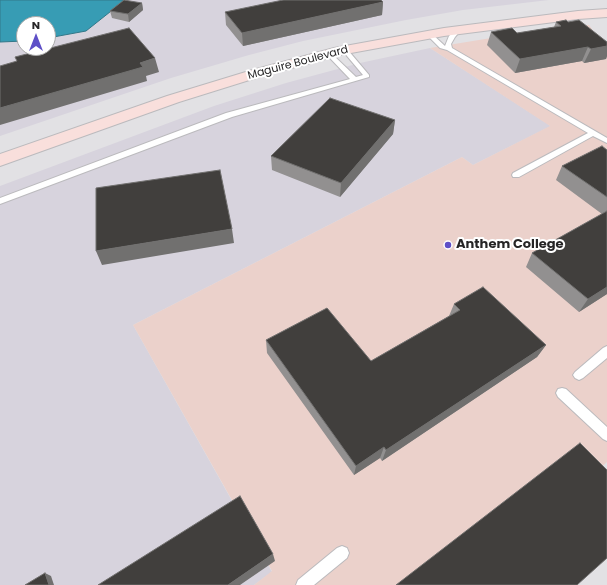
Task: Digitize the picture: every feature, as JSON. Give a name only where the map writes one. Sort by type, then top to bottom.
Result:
[{"type":"street","name":"Maguire Boulevard","points":[[0,160],[172,99],[254,74],[345,50],[429,34],[578,15],[607,13]]},
{"type":"lane","points":[[449,49],[448,44],[452,36],[458,30]]},
{"type":"lane","points":[[429,34],[442,47],[449,49],[607,141]]},
{"type":"lane","points":[[0,201],[229,115],[367,76],[367,74],[345,50]]},
{"type":"lane","points":[[329,54],[354,79]]},
{"type":"lane","points":[[516,174],[593,133]]},
{"type":"lane","points":[[580,375],[607,351]]},
{"type":"lane","points":[[562,393],[607,436]]},
{"type":"lane","points":[[303,585],[342,553]]},
{"type":"shaded area","points":[[0,0],[549,0],[463,10],[303,41],[171,78],[0,136]]},
{"type":"shaded area","name":"Anthem College","points":[[589,25],[607,50],[607,462],[473,585],[254,585],[272,571],[133,325],[462,157],[473,165],[550,126],[430,48],[540,30]]},
{"type":"shaded area","points":[[430,48],[551,126],[473,165],[462,157],[133,325],[272,572],[254,585],[0,585],[0,186],[214,106],[286,83],[360,63]]},
{"type":"water","points":[[0,0],[125,0],[86,31],[56,37],[56,16],[16,16],[16,41],[0,42]]},
{"type":"building","points":[[124,0],[142,3],[128,14],[110,11]]},
{"type":"building","points":[[283,0],[381,0],[383,2],[242,33],[225,12]]},
{"type":"building","points":[[566,20],[568,22],[579,20],[607,42],[607,46],[591,49],[588,47],[520,59],[491,32],[512,28],[517,33],[561,26],[556,22]]},
{"type":"building","points":[[129,28],[155,58],[140,63],[143,67],[0,108],[0,66],[17,61],[15,57],[19,56],[56,56],[56,47]]},
{"type":"building","points":[[330,98],[395,120],[341,183],[271,156]]},
{"type":"building","points":[[602,146],[607,150],[607,197],[562,166]]},
{"type":"building","points":[[220,170],[232,229],[96,251],[96,188]]},
{"type":"building","points":[[607,211],[607,287],[588,299],[532,253]]},
{"type":"building","points":[[483,287],[546,345],[386,450],[384,447],[356,466],[266,340],[327,308],[371,361],[460,310],[454,304]]},
{"type":"building","points":[[580,443],[607,470],[607,558],[577,585],[396,585]]},
{"type":"building","points":[[240,496],[273,554],[228,585],[98,585]]},
{"type":"building","points":[[45,573],[49,585],[25,585]]},
{"type":"place","name":"Anthem College","points":[[448,245]]}]
